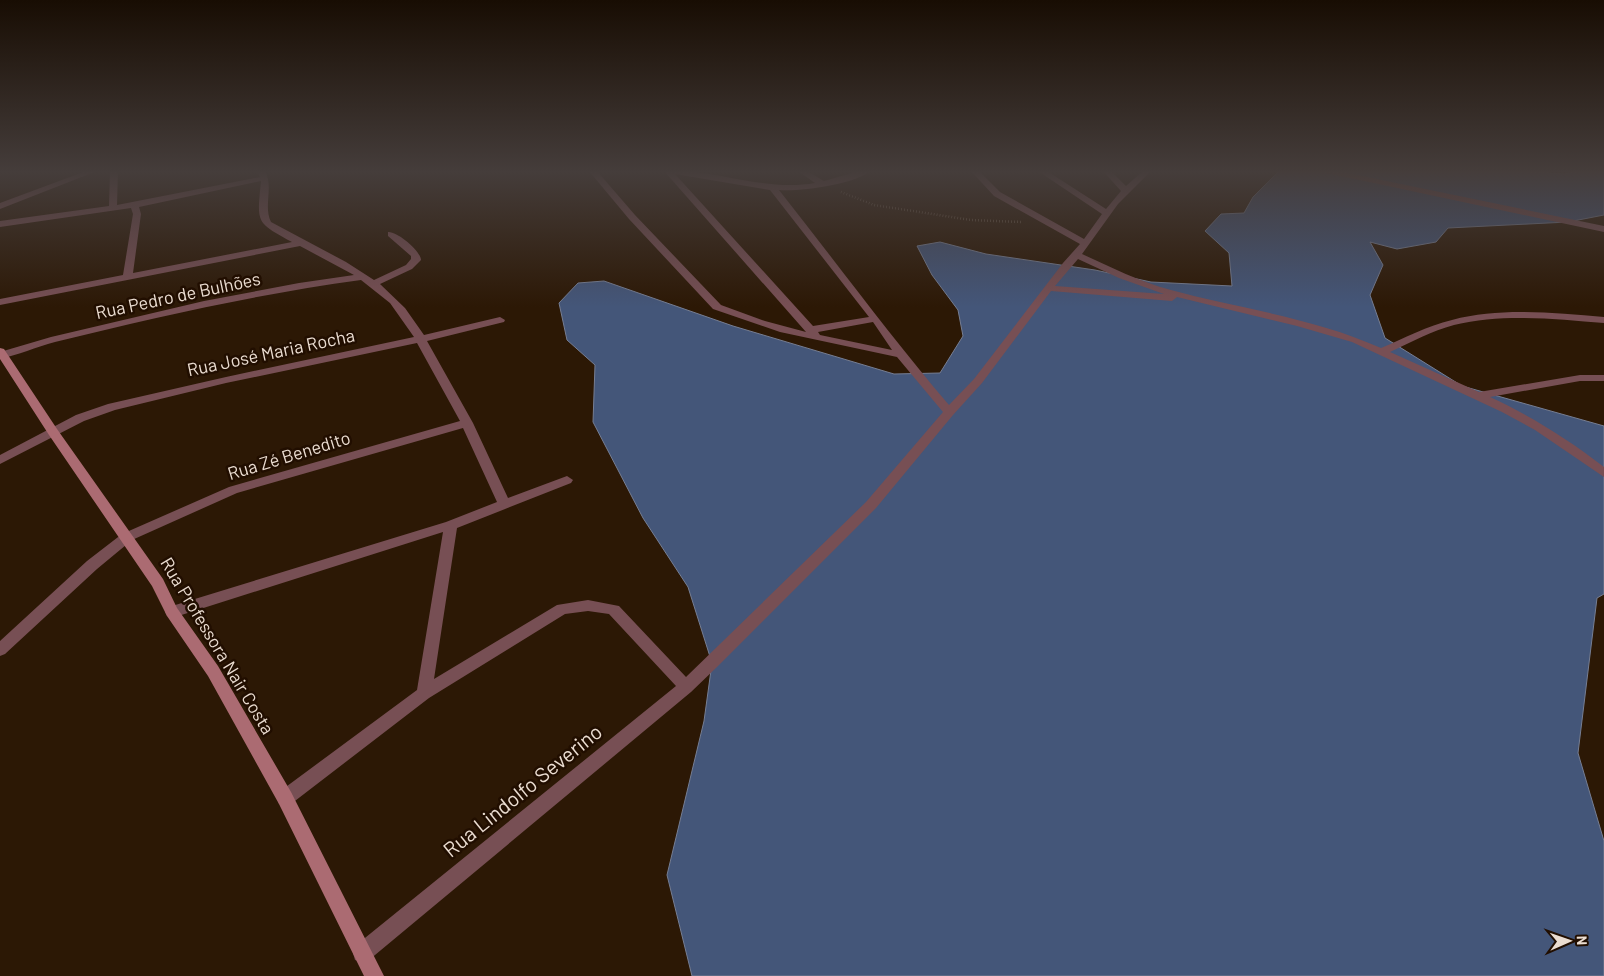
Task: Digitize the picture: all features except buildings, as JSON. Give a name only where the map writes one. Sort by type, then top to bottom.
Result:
[{"type":"main road","name":"Rua Professora Nair Costa","points":[[1,354],[158,583],[172,612],[213,671],[285,798],[374,976]]},
{"type":"street","points":[[0,224],[53,217]]},
{"type":"street","points":[[128,276],[137,217]]},
{"type":"street","points":[[264,217],[267,224],[341,264],[385,292],[402,310],[421,339],[467,423],[492,474],[504,504]]},
{"type":"street","points":[[632,217],[717,307],[745,318],[901,355]]},
{"type":"street","points":[[709,217],[813,333]]},
{"type":"street","points":[[795,217],[876,319],[901,355],[949,412]]},
{"type":"street","points":[[1037,217],[1084,243]]},
{"type":"street","name":"Rua Lindolfo Severino","points":[[362,952],[686,688],[712,663],[871,505],[949,412],[978,381],[1066,265],[1077,255],[1103,217]]},
{"type":"street","points":[[1542,217],[1604,229]]},
{"type":"street","points":[[372,284],[409,268],[416,260],[416,255],[391,234]]},
{"type":"street","points":[[0,302],[300,243]]},
{"type":"street","points":[[1077,255],[1122,276],[1193,300],[1333,332],[1477,396],[1539,427],[1573,449],[1604,473]]},
{"type":"street","name":"Rua Pedro de Bulhões","points":[[1,354],[138,320],[289,288],[362,278]]},
{"type":"street","points":[[1050,288],[1193,300]]},
{"type":"street","points":[[1380,352],[1454,322],[1496,316],[1557,316],[1604,320]]},
{"type":"street","points":[[813,333],[876,319]]},
{"type":"street","name":"Rua José Maria Rocha","points":[[0,460],[80,418],[112,407],[500,320]]},
{"type":"street","points":[[1477,396],[1571,379],[1604,378]]},
{"type":"street","name":"Rua Zé Benedito","points":[[0,650],[92,565],[127,538],[233,490],[467,423]]},
{"type":"street","points":[[172,612],[451,525],[567,480]]},
{"type":"street","points":[[424,693],[451,525]]},
{"type":"street","points":[[285,798],[424,693],[562,609],[580,605],[601,606],[614,610],[686,688]]},
{"type":"path","points":[[949,217],[972,220],[1026,223]]},
{"type":"water","points":[[1219,217],[1596,217],[1568,222],[1448,228],[1436,242],[1397,249],[1370,242],[1383,265],[1370,295],[1385,338],[1462,386],[1604,426],[1604,594],[1597,598],[1578,753],[1604,841],[1604,976],[692,976],[667,875],[704,721],[712,663],[688,587],[643,518],[593,422],[595,365],[567,340],[559,303],[578,283],[604,281],[733,326],[894,374],[940,373],[963,336],[958,310],[932,275],[917,246],[940,242],[986,254],[1095,270],[1151,282],[1232,286],[1229,253],[1205,231]]}]
